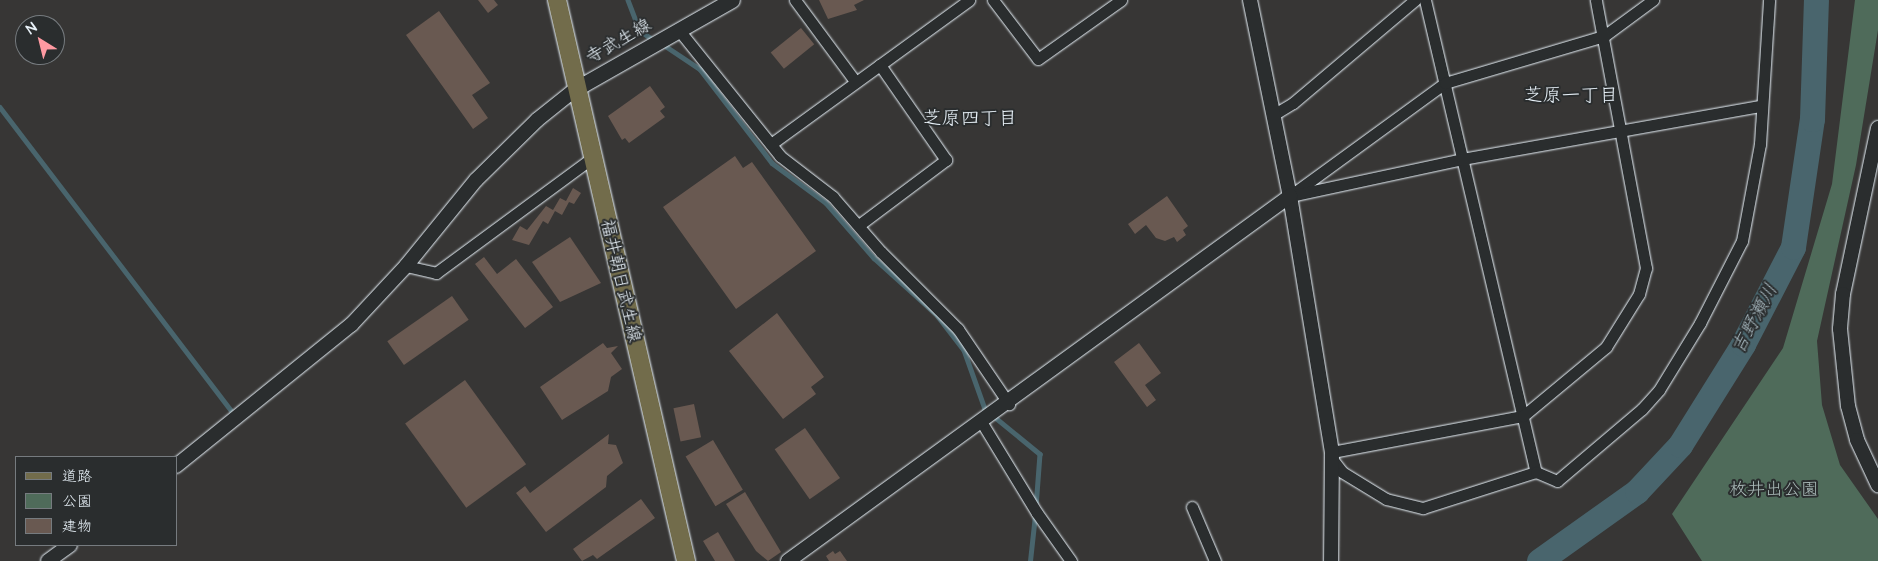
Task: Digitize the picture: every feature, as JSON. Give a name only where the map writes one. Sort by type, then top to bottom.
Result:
[{"type":"main road","name":"福井朝日武生線","points":[[557,0],[686,561]]},
{"type":"main road","name":"寺武生線","points":[[577,88],[732,0]]},
{"type":"street","points":[[795,0],[855,81]]},
{"type":"street","points":[[770,144],[969,0]]},
{"type":"street","points":[[993,0],[1038,59],[1106,4],[1121,0]]},
{"type":"street","points":[[1250,0],[1290,196],[1332,456],[1331,561]]},
{"type":"street","points":[[1273,115],[1293,103],[1415,0]]},
{"type":"street","points":[[1425,0],[1536,472]]},
{"type":"street","points":[[1332,456],[1524,416],[1606,347],[1639,294],[1646,268],[1596,0]]},
{"type":"street","points":[[788,561],[1009,404],[1445,83],[1604,36],[1653,0]]},
{"type":"street","points":[[1332,456],[1342,472],[1386,499],[1423,508],[1536,472],[1557,481],[1642,409],[1659,390],[1700,324],[1742,241],[1760,144],[1769,0]]},
{"type":"street","points":[[678,29],[770,144],[860,225],[881,252],[958,329],[1009,404]]},
{"type":"street","points":[[860,225],[946,160],[880,65]]},
{"type":"street","points":[[178,464],[351,325],[406,266],[476,180],[537,120],[577,88]]},
{"type":"street","points":[[1290,196],[1462,159],[1761,106]]},
{"type":"street","points":[[1878,128],[1843,294],[1840,330],[1848,406],[1857,440],[1878,485]]},
{"type":"street","points":[[406,266],[436,273],[592,158]]},
{"type":"street","points":[[982,423],[1037,514],[1071,561]]},
{"type":"street","points":[[1192,508],[1215,561]]},
{"type":"street","points":[[48,561],[69,546]]},
{"type":"green space","name":"枚井出公園","points":[[1855,0],[1878,0],[1878,30],[1856,165],[1817,341],[1822,405],[1840,465],[1878,519],[1878,561],[1702,561],[1672,514],[1783,348],[1832,184]]},
{"type":"building","points":[[478,0],[494,0],[498,5],[488,13]]},
{"type":"building","points":[[819,0],[864,0],[854,5],[857,10],[828,19]]},
{"type":"building","points":[[439,11],[490,83],[472,95],[488,118],[473,129],[406,35]]},
{"type":"building","points":[[801,28],[814,44],[784,69],[771,53]]},
{"type":"building","points":[[650,86],[665,107],[660,111],[665,117],[629,143],[625,138],[622,140],[608,116]]},
{"type":"building","points":[[735,156],[743,168],[752,162],[816,251],[736,309],[663,207]]},
{"type":"building","points":[[573,188],[581,193],[574,204],[569,202],[562,215],[555,211],[548,224],[543,221],[529,245],[512,240],[520,226],[527,230],[546,206],[553,210],[560,198],[566,201]]},
{"type":"building","points":[[1167,196],[1188,226],[1183,230],[1186,235],[1177,242],[1174,237],[1165,241],[1156,238],[1146,225],[1135,234],[1128,224]]},
{"type":"building","points":[[570,237],[601,283],[560,302],[532,262]]},
{"type":"building","points":[[484,257],[497,274],[516,259],[553,307],[525,328],[475,264]]},
{"type":"building","points":[[452,296],[469,320],[404,365],[387,341]]},
{"type":"building","points":[[777,313],[824,377],[811,387],[816,394],[783,419],[729,351]]},
{"type":"building","points":[[603,343],[607,348],[618,346],[611,353],[622,369],[611,377],[608,391],[562,420],[540,387]]},
{"type":"building","points":[[1139,343],[1161,373],[1145,385],[1156,400],[1147,407],[1114,362]]},
{"type":"building","points":[[465,380],[526,464],[466,508],[405,423]]},
{"type":"building","points":[[694,404],[701,437],[681,442],[673,408]]},
{"type":"building","points":[[805,428],[840,478],[810,499],[775,449]]},
{"type":"building","points":[[609,434],[608,444],[616,445],[623,463],[607,476],[606,487],[546,532],[516,493],[525,486],[530,493]]},
{"type":"building","points":[[713,440],[743,490],[715,506],[686,456]]},
{"type":"building","points":[[745,492],[781,552],[768,561],[756,551],[726,504]]},
{"type":"building","points":[[641,499],[655,518],[597,559],[593,555],[582,561],[573,549]]},
{"type":"building","points":[[718,532],[735,561],[715,561],[703,541]]},
{"type":"building","points":[[833,551],[835,554],[840,551],[847,561],[829,561],[826,556]]},
{"type":"waterway","points":[[628,0],[640,31],[654,40]]},
{"type":"waterway","name":"吉野瀬川","points":[[1539,561],[1637,491],[1680,445],[1743,344],[1793,247],[1812,119],[1816,0]]},
{"type":"waterway","points":[[661,43],[700,69],[772,163],[826,203],[874,258],[937,315],[964,350],[985,409],[1040,454],[1036,507]]},
{"type":"waterway","points":[[0,107],[233,413],[236,412]]},
{"type":"waterway","points":[[1030,561],[1035,515]]},
{"type":"district","name":"芝原一丁目","points":[[1571,96]]},
{"type":"district","name":"芝原四丁目","points":[[970,119]]}]
